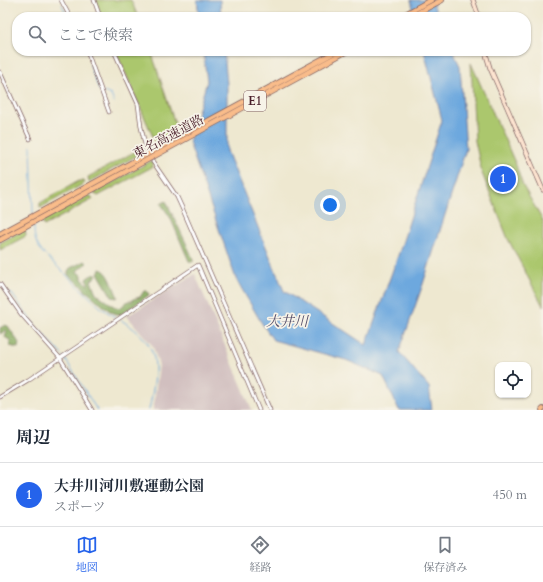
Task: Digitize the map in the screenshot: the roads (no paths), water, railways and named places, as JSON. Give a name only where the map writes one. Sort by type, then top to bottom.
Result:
[{"type":"highway","points":[[409,12],[431,0]]},
{"type":"highway","points":[[419,12],[442,0]]},
{"type":"highway","name":"東名高速道路","points":[[0,234],[41,218],[329,56]]},
{"type":"highway","name":"東名高速道路","points":[[0,240],[40,213],[338,56]]},
{"type":"main road","points":[[473,0],[477,12]]},
{"type":"main road","points":[[486,56],[490,68],[543,190]]},
{"type":"street","points":[[61,0],[67,12]]},
{"type":"street","points":[[94,0],[98,12]]},
{"type":"street","points":[[89,56],[109,112]]},
{"type":"street","points":[[116,56],[138,104],[146,148]]},
{"type":"street","points":[[0,72],[30,139]]},
{"type":"street","points":[[154,162],[177,197],[270,410]]},
{"type":"street","points":[[0,397],[16,388],[198,265],[259,410]]},
{"type":"street","points":[[0,284],[21,314],[60,358],[92,410]]},
{"type":"water","points":[[197,0],[220,0],[221,12],[198,12]]},
{"type":"water","points":[[411,0],[431,0],[437,12],[414,12]]},
{"type":"water","name":"大井川","points":[[204,56],[224,56],[227,84],[227,151],[284,291],[366,345],[400,250],[442,120],[425,56],[455,56],[460,66],[466,149],[423,284],[399,352],[429,387],[432,410],[399,410],[383,376],[346,360],[273,340],[236,279],[189,142],[207,81]]},
{"type":"waterway","points":[[62,5],[66,12]]},
{"type":"waterway","points":[[90,65],[99,90]]},
{"type":"waterway","points":[[104,92],[111,95],[114,102]]},
{"type":"waterway","points":[[31,146],[33,213]]},
{"type":"waterway","points":[[34,225],[35,239],[42,252],[100,307],[115,317]]},
{"type":"waterway","points":[[6,292],[12,294],[30,319],[62,355]]},
{"type":"waterway","points":[[121,320],[135,330],[151,349],[155,369],[149,410]]},
{"type":"waterway","points":[[64,357],[97,410]]},
{"type":"place","name":"大井川河川敷運動公園","points":[[503,179]]}]
